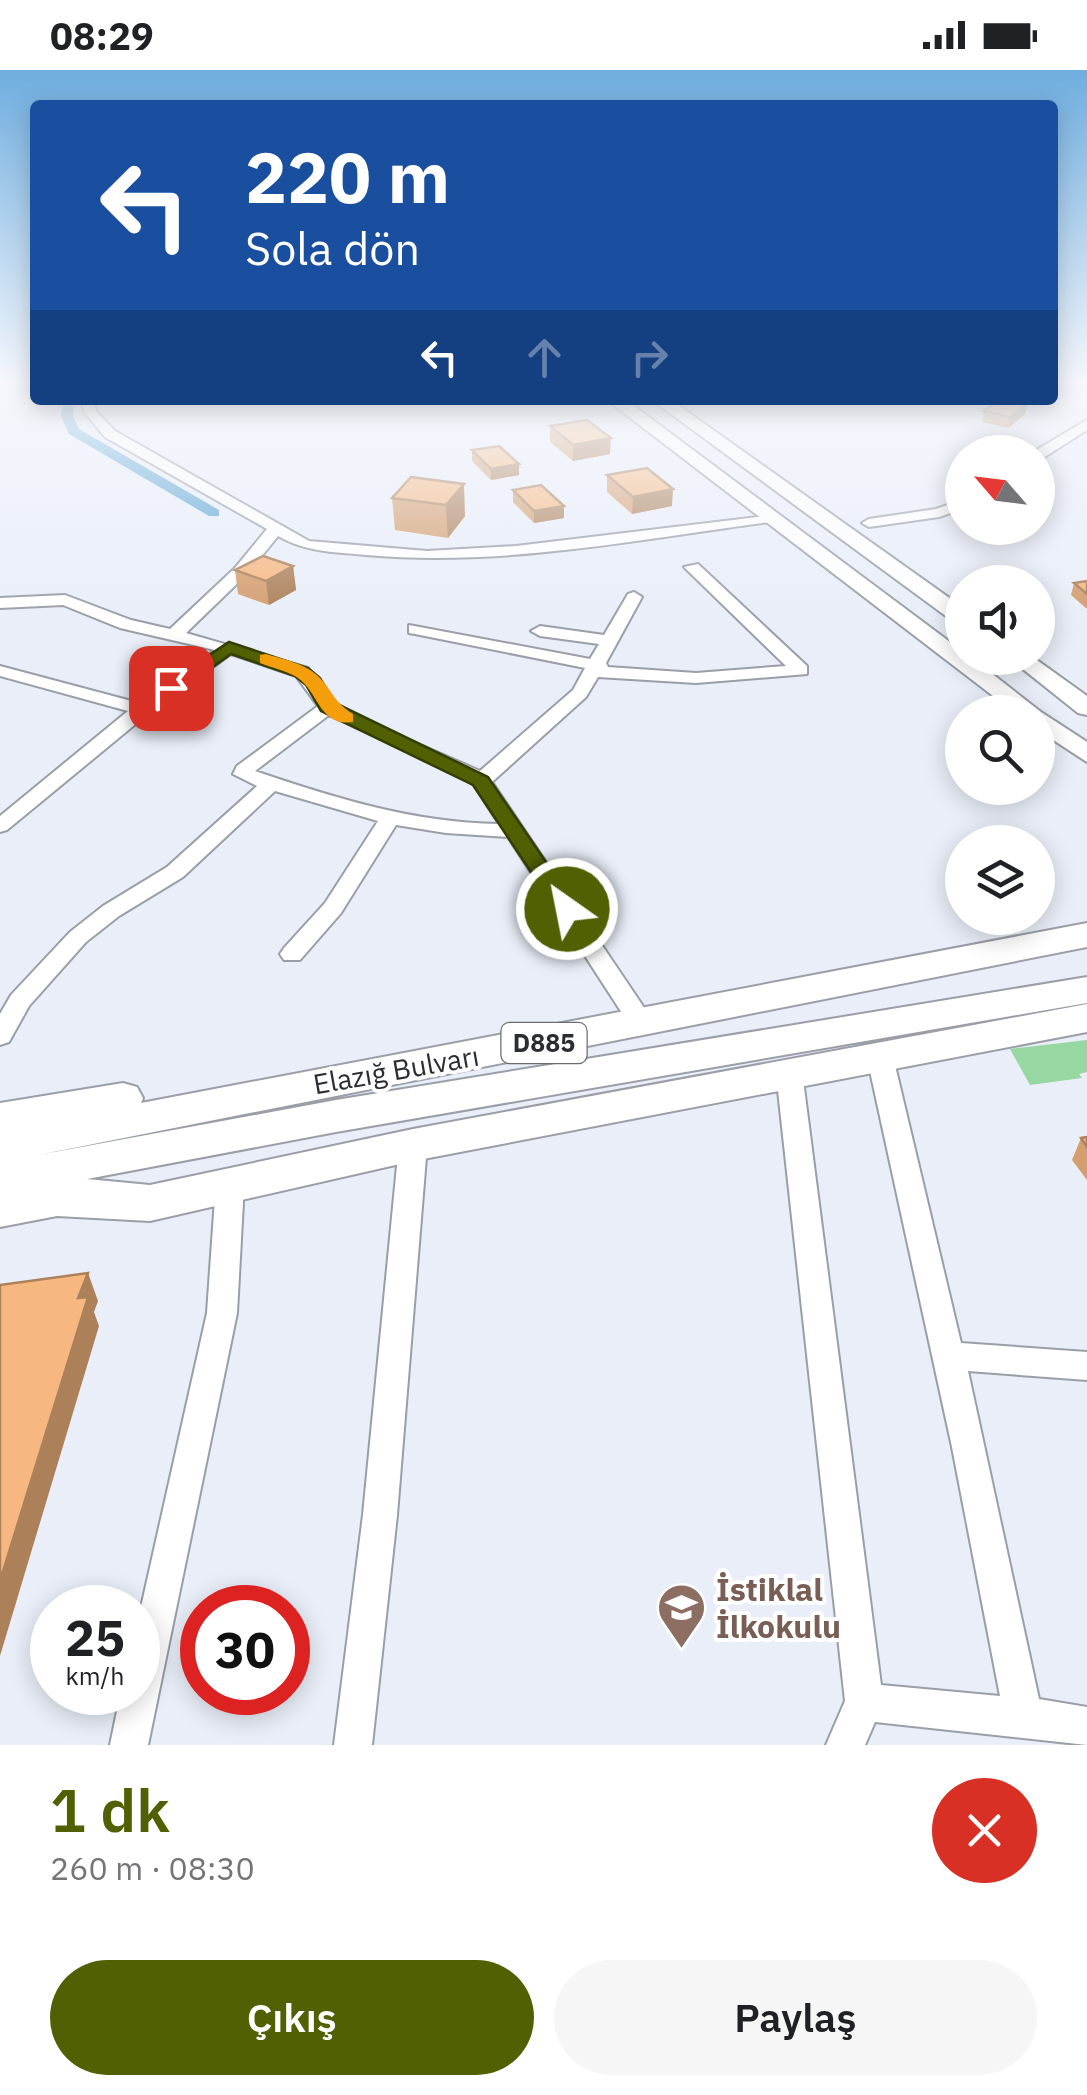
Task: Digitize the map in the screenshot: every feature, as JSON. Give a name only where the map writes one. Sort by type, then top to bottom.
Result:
[{"type":"highway","name":"Elazığ Bulvarı","points":[[0,1179],[642,1024],[1087,934]]},
{"type":"highway","name":"Elazığ Bulvarı","points":[[0,1146],[1084,998]]},
{"type":"highway","points":[[57,1198],[150,1203],[413,1144],[880,1057],[1084,998]]},
{"type":"highway","points":[[0,1119],[130,1097],[322,1101]]},
{"type":"highway","points":[[0,1209],[213,1168],[322,1101]]},
{"type":"main road","points":[[695,461],[1007,695]]},
{"type":"main road","points":[[700,465],[736,461]]},
{"type":"main road","points":[[749,461],[945,605]]},
{"type":"main road","points":[[1043,675],[1087,708]]},
{"type":"main road","points":[[1055,731],[1087,754]]},
{"type":"street","points":[[157,461],[304,545],[427,556],[516,551],[770,518]]},
{"type":"street","points":[[868,523],[945,511]]},
{"type":"street","points":[[175,634],[241,571],[275,529]]},
{"type":"street","points":[[414,630],[597,668],[696,678],[801,670],[692,567]]},
{"type":"street","points":[[481,781],[580,693],[634,597]]},
{"type":"street","points":[[2,606],[65,600],[126,624],[229,648],[302,672],[328,707],[481,781],[642,1024]]},
{"type":"street","points":[[540,630],[611,640]]},
{"type":"street","points":[[0,826],[142,709],[229,648]]},
{"type":"street","points":[[0,670],[142,709]]},
{"type":"street","points":[[328,707],[243,774],[391,818],[474,832],[515,831]]},
{"type":"street","points":[[0,1036],[20,1000],[78,937],[111,911],[175,872],[271,784]]},
{"type":"street","points":[[292,954],[333,908],[391,818]]},
{"type":"street","points":[[880,1057],[1023,1714]]},
{"type":"street","points":[[790,1072],[864,1702],[846,1745]]},
{"type":"street","points":[[353,1745],[380,1515],[413,1144]]},
{"type":"street","points":[[129,1745],[222,1313],[230,1184]]},
{"type":"street","points":[[948,1356],[1087,1366]]},
{"type":"street","points":[[864,1702],[1023,1714],[1084,1726]]},
{"type":"green space","points":[[1087,1040],[1087,1072],[1079,1074],[1082,1078],[1030,1085],[1010,1049]]},
{"type":"building","points":[[483,461],[519,464],[491,469]]},
{"type":"building","points":[[647,468],[673,489],[633,497],[607,475]]},
{"type":"building","points":[[411,477],[464,484],[446,505],[392,498]]},
{"type":"building","points":[[541,485],[564,506],[534,511],[513,490]]},
{"type":"building","points":[[263,556],[293,566],[266,581],[235,570]]},
{"type":"building","points":[[1087,581],[1087,594],[1074,583]]},
{"type":"building","points":[[88,1273],[78,1298],[88,1297],[0,1581],[0,1285]]},
{"type":"waterway","points":[[126,461],[214,513]]},
{"type":"slow traffic","points":[[266,659],[302,672],[328,707],[346,718]]},
{"type":"place","name":"İstiklal İlkokulu","points":[[681,1650]]},
{"type":"route","points":[[171,688],[229,648],[302,672],[328,707],[356,724],[481,781],[567,909]]}]
